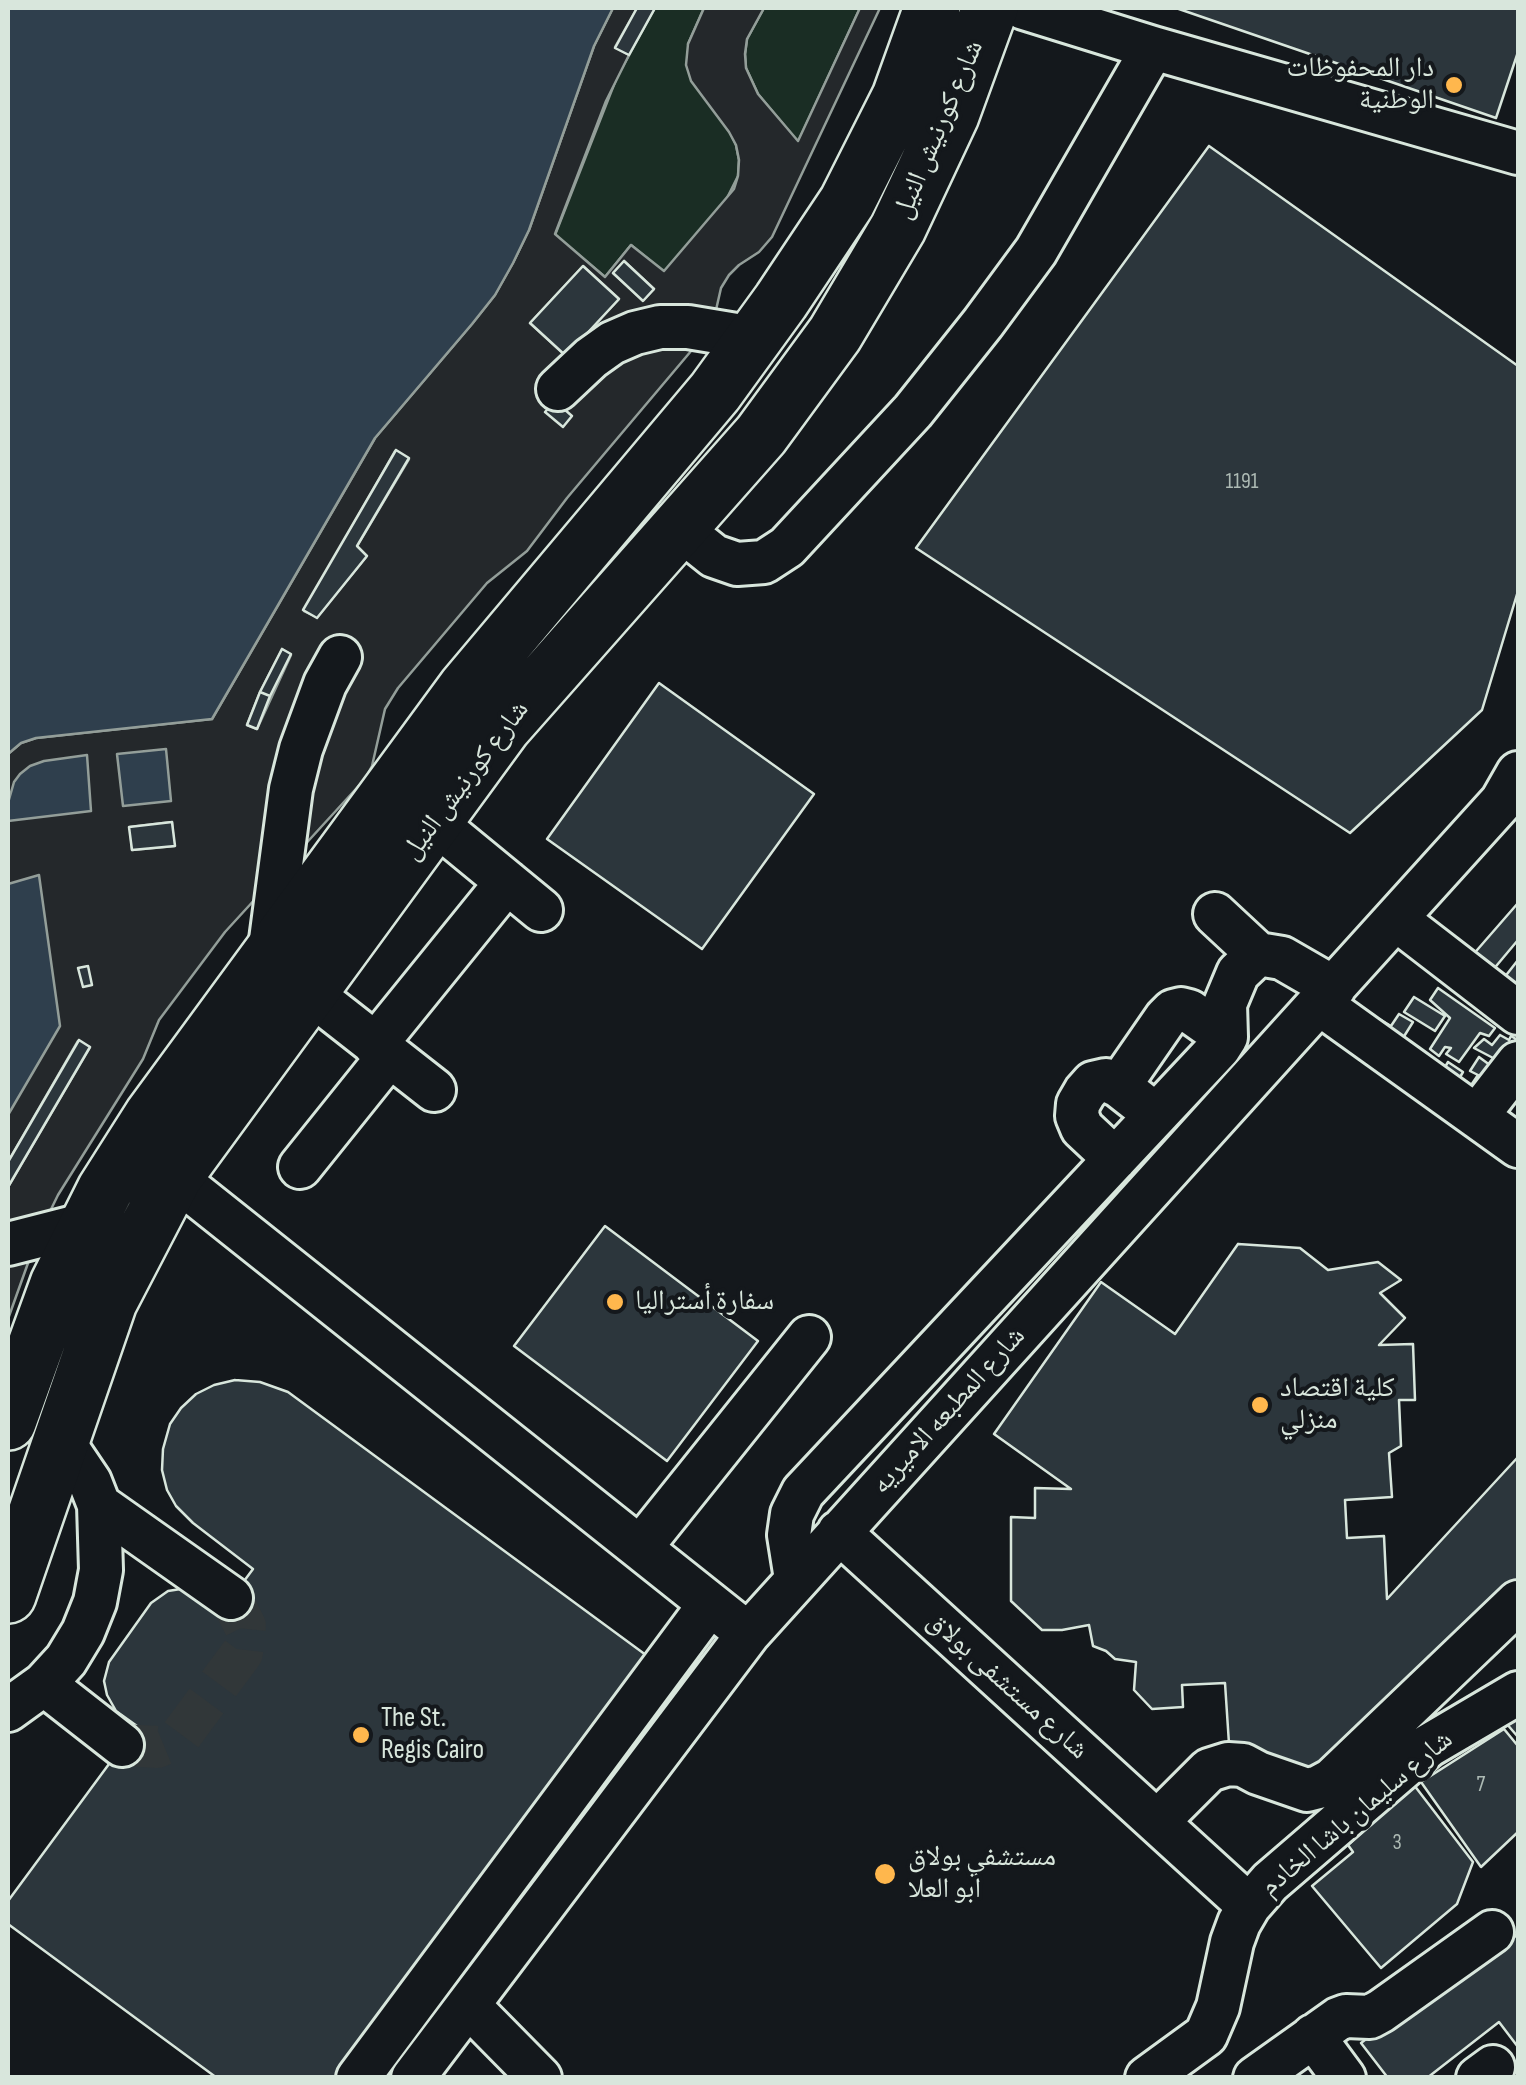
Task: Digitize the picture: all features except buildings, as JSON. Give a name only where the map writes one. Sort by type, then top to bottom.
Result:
[{"type":"highway","name":"شارع كورنيش النيل","points":[[8,1422],[58,1284],[105,1190],[152,1116],[466,688],[715,392],[754,338],[847,202],[900,97],[932,8]]},
{"type":"highway","name":"شارع كورنيش النيل","points":[[8,1594],[108,1302],[174,1177],[503,728],[696,542],[762,435],[835,334],[906,212],[951,115],[990,8]]},
{"type":"street","points":[[1024,8],[1518,153]]},
{"type":"street","points":[[696,542],[737,564],[764,562],[786,547],[913,411],[1036,251],[1153,48]]},
{"type":"street","points":[[558,389],[591,358],[636,333],[660,327],[688,327],[754,338]]},
{"type":"street","points":[[269,955],[300,749],[340,657]]},
{"type":"street","name":"شارع المطبعه الاميريه","points":[[413,2078],[748,1634],[1396,919],[1513,797]]},
{"type":"street","points":[[434,822],[542,910]]},
{"type":"street","points":[[300,1166],[507,882]]},
{"type":"street","points":[[1215,914],[1258,954],[1282,958],[1518,1146]]},
{"type":"street","points":[[1396,919],[1518,1014]]},
{"type":"street","points":[[796,1579],[788,1535],[792,1514],[803,1492],[1219,1048],[1226,1037],[1225,1004],[1230,987],[1258,954]]},
{"type":"street","points":[[309,992],[434,1090]]},
{"type":"street","points":[[1119,1086],[1173,1012],[1190,1011],[1226,1037]]},
{"type":"street","points":[[1477,1116],[1518,1063]]},
{"type":"street","points":[[1115,1159],[1082,1128],[1077,1116],[1078,1104],[1093,1083],[1106,1080],[1119,1086],[1156,1115]]},
{"type":"street","points":[[174,1177],[748,1634]]},
{"type":"street","points":[[8,1244],[90,1223]]},
{"type":"street","points":[[640,1548],[809,1337]]},
{"type":"street","points":[[8,1710],[44,1684],[66,1660],[95,1602],[100,1570],[99,1504],[90,1482],[61,1438]]},
{"type":"street","points":[[99,1504],[231,1598]]},
{"type":"street","name":"شارع مستشفى بولاق","points":[[838,1532],[1167,1831]]},
{"type":"street","points":[[1167,1831],[1209,1770],[1228,1764],[1243,1765],[1334,1801],[1332,1780],[1518,1602]]},
{"type":"street","points":[[358,2078],[710,1604]]},
{"type":"street","points":[[44,1684],[122,1745]]},
{"type":"street","name":"شارع سليمان باشا الخادم","points":[[1206,2035],[1218,2007],[1232,1942],[1248,1906],[1334,1801],[1518,1693]]},
{"type":"street","name":"شارع سليمان باشا الخادم","points":[[1167,1831],[1248,1906]]},
{"type":"street","points":[[1255,2078],[1346,2016],[1370,2017],[1381,2011],[1492,1932]]},
{"type":"street","points":[[469,2006],[540,2078]]},
{"type":"street","points":[[1147,2078],[1206,2035],[1240,2078]]},
{"type":"street","points":[[1313,2036],[1344,2078]]},
{"type":"green space","points":[[655,8],[704,8],[688,44],[736,145],[738,176],[726,200],[664,272],[631,245],[605,277],[555,235],[617,77]]},
{"type":"green space","points":[[764,8],[860,8],[798,142],[758,94],[746,68],[747,39]]},
{"type":"shaded area","points":[[613,8],[637,8],[615,47],[629,55],[606,101],[555,234],[605,277],[631,245],[664,271],[734,189],[738,176],[736,145],[691,81],[686,65],[688,44],[704,8],[764,8],[747,39],[746,68],[758,94],[798,141],[860,8],[880,8],[772,237],[729,275],[697,344],[527,551],[487,583],[398,688],[385,709],[372,766],[365,779],[225,932],[159,1020],[143,1059],[58,1195],[37,1238],[8,1319],[8,1187],[90,1047],[78,1041],[8,1162],[8,754],[21,743],[36,738],[212,719],[375,438],[495,295],[529,230],[594,46]],"holes":[[[624,261],[654,289],[643,300],[613,273]],[[583,266],[619,299],[566,356],[530,323]],[[395,451],[409,459],[357,546],[366,557],[317,617],[304,611]],[[282,649],[291,655],[257,729],[247,725],[260,692]],[[172,822],[174,846],[132,850],[130,827]]]},
{"type":"water","points":[[8,8],[613,8],[594,46],[529,230],[495,295],[375,438],[212,719],[36,738],[21,743],[8,754]]},
{"type":"water","points":[[166,749],[171,801],[123,806],[117,754]]},
{"type":"water","points":[[87,755],[91,811],[8,821],[8,803],[20,774],[44,761]]},
{"type":"water","points":[[39,875],[60,1026],[8,1115],[8,884]]},
{"type":"tunnel","points":[[122,1745],[157,1747],[179,1738],[242,1653],[245,1626],[231,1598]]},
{"type":"place","name":"دار المحفوظات الوطنية","points":[[1454,85]]},
{"type":"place","name":"سفارة أستراليا","points":[[615,1302]]},
{"type":"place","name":"كلية اقتصاد منزلي","points":[[1260,1405]]},
{"type":"place","name":"The St. Regis Cairo","points":[[361,1735]]},
{"type":"place","name":"مستشفي بولاق ابو العلا","points":[[885,1874]]}]
